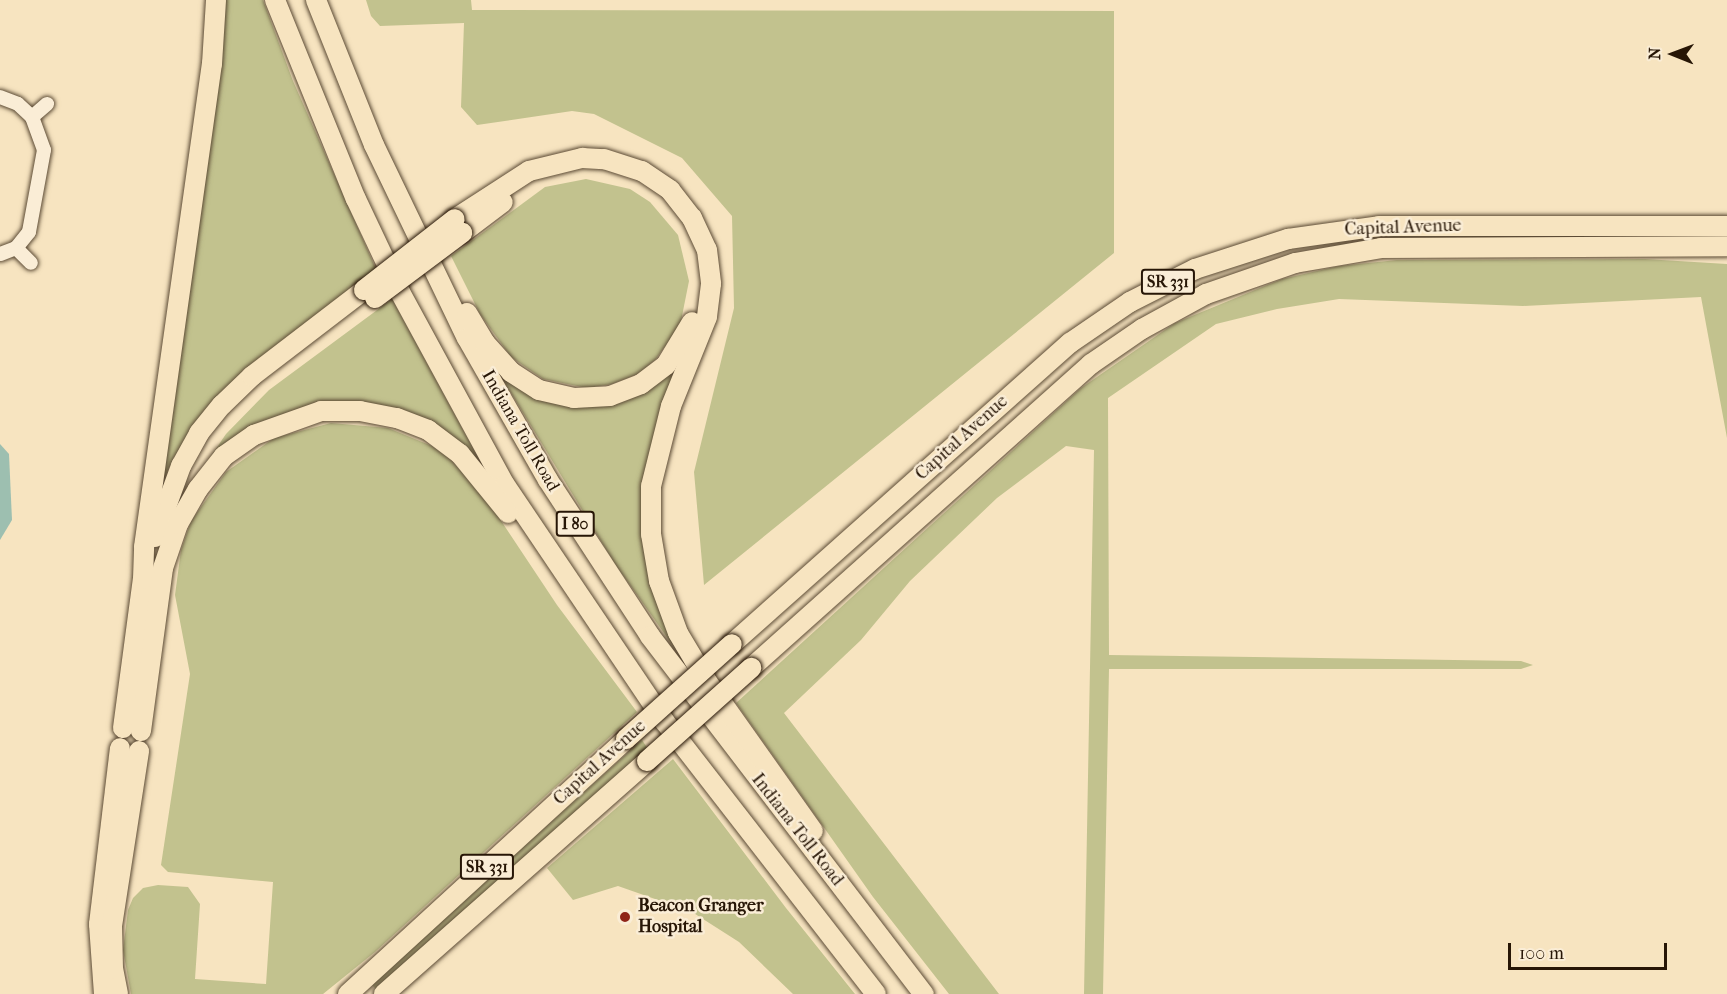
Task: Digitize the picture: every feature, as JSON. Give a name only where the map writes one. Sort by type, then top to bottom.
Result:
[{"type":"highway","points":[[216,0],[212,64],[144,547],[132,729],[173,512],[195,461],[229,414],[367,296],[529,171],[582,158],[611,161],[642,171],[670,190],[692,218],[707,250],[711,284],[706,317],[671,406],[651,486],[651,534],[659,581],[678,633],[706,680],[856,890],[882,939]]},
{"type":"highway","name":"Indiana Toll Road","points":[[275,0],[356,199],[438,365],[505,484],[619,656],[876,994]]},
{"type":"highway","name":"Indiana Toll Road","points":[[316,0],[374,145],[499,398],[597,558],[650,636],[924,994]]},
{"type":"highway","points":[[374,145],[408,200],[485,343],[511,372],[539,390],[574,398],[610,396],[641,384],[666,365],[687,337],[697,309],[700,276],[694,247],[682,221],[663,198],[630,177],[603,169],[551,173],[458,226]]},
{"type":"highway","name":"Capital Avenue","points":[[348,994],[626,739],[1062,350],[1130,302],[1195,269],[1276,242],[1362,227],[1727,226]]},
{"type":"highway","name":"Capital Avenue","points":[[384,994],[1091,364],[1142,329],[1206,294],[1295,263],[1381,248],[1727,246]]},
{"type":"highway","points":[[143,579],[168,493],[200,433],[252,376],[367,296]]},
{"type":"highway","points":[[163,568],[178,524],[198,489],[224,456],[254,435],[321,411],[360,411],[397,418],[428,430],[460,454],[486,481],[577,612],[619,656]]},
{"type":"highway","points":[[104,994],[99,924],[129,749],[112,926],[113,969],[118,994]]},
{"type":"street","points":[[0,97],[18,104],[32,117],[44,150],[33,218],[20,244],[0,254]]},
{"type":"street","points":[[32,117],[47,104]]},
{"type":"street","points":[[20,244],[32,263]]},
{"type":"green space","points":[[221,0],[263,0],[293,81],[376,269],[242,372],[212,401],[174,457],[161,485]]},
{"type":"green space","points":[[366,0],[471,0],[472,10],[1114,11],[1114,253],[704,585],[694,472],[734,308],[732,216],[682,158],[594,114],[572,111],[477,125],[461,107],[464,23],[380,26],[371,16]]},
{"type":"green space","points":[[586,179],[630,189],[650,202],[678,235],[689,281],[680,326],[655,360],[638,374],[612,384],[587,388],[543,379],[511,357],[480,314],[451,256],[545,187]]},
{"type":"green space","points":[[1645,259],[1727,264],[1727,438],[1701,297],[1523,306],[1339,299],[1277,309],[1216,324],[1108,398],[1109,655],[1521,661],[1533,665],[1521,669],[1109,669],[1103,994],[1084,994],[1094,450],[1066,446],[997,498],[910,581],[861,640],[784,713],[999,994],[949,994],[873,897],[736,703],[1081,388],[1175,323],[1282,279],[1339,266],[1397,260]]},
{"type":"green space","points":[[392,299],[482,465],[461,449],[341,406],[205,465],[226,434],[269,390]]},
{"type":"green space","points":[[680,358],[646,506],[689,668],[615,564],[497,370],[581,404]]},
{"type":"green space","points":[[331,423],[388,428],[432,446],[450,459],[486,498],[557,605],[637,712],[375,952],[323,994],[131,994],[123,950],[128,910],[133,898],[143,888],[158,885],[188,887],[200,904],[195,979],[266,984],[273,882],[168,872],[161,865],[190,674],[175,595],[181,550],[191,521],[226,472],[274,438]]},
{"type":"green space","points":[[642,740],[648,749],[377,990],[371,984]]},
{"type":"green space","points":[[673,759],[786,908],[855,994],[793,994],[739,942],[692,912],[618,886],[573,900],[547,868]]},
{"type":"shaded area","points":[[0,444],[9,454],[12,520],[0,540]]},
{"type":"place","name":"Beacon Granger Hospital","points":[[625,917]]}]
